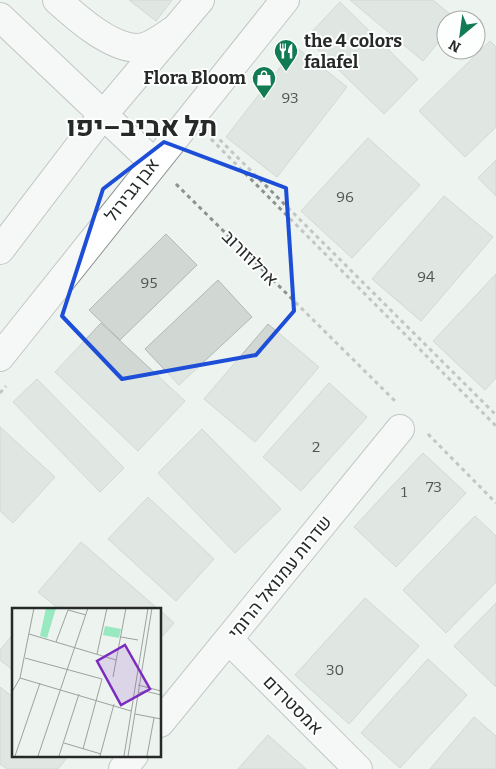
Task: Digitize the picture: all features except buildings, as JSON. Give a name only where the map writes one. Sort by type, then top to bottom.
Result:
[{"type":"street","points":[[57,0],[81,22],[124,45],[137,48],[148,45],[172,31]]},
{"type":"street","points":[[0,250],[103,115],[200,0]]},
{"type":"street","name":"אבן גבירול","points":[[0,357],[285,0]]},
{"type":"street","points":[[0,17],[154,163]]},
{"type":"street","name":"שדרות עמנואל הרומי","points":[[161,723],[228,640],[412,430]]},
{"type":"street","name":"אמסטרדם","points":[[228,640],[358,769]]},
{"type":"street","points":[[122,769],[133,756]]},
{"type":"path","points":[[212,132],[496,415]]},
{"type":"path","points":[[209,136],[496,426]]},
{"type":"path","name":"ארלוזורוב","points":[[154,163],[397,403]]},
{"type":"path","points":[[412,430],[496,503]]},
{"type":"highlighted area","points":[[164,142],[286,188],[294,311],[256,355],[122,379],[62,316],[103,189]]},
{"type":"place","name":"the 4 colors falafel","points":[[286,72]]},
{"type":"place","name":"Flora Bloom","points":[[264,99]]},
{"type":"district","name":"תל אביב–יפו","points":[[142,126]]}]
